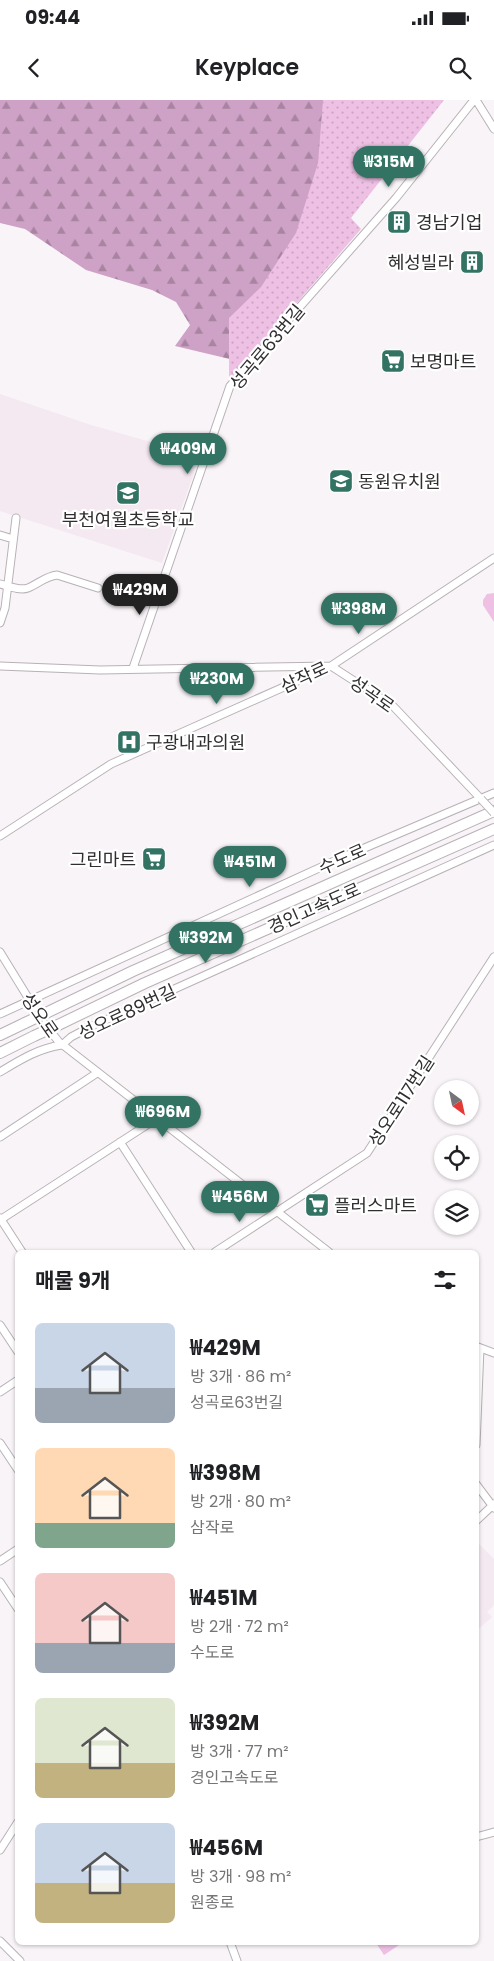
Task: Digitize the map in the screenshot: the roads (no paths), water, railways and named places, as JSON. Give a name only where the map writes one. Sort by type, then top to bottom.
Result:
[{"type":"highway","name":"경인고속도로","points":[[0,1035],[142,967],[494,812]]},
{"type":"highway","name":"경인고속도로","points":[[0,1053],[145,983],[494,828]]},
{"type":"street","points":[[478,101],[494,129]]},
{"type":"street","name":"성곡로63번길","points":[[133,668],[230,386],[396,198],[478,101]]},
{"type":"street","points":[[0,623],[5,608],[4,585],[16,518]]},
{"type":"street","points":[[0,535],[13,539]]},
{"type":"street","name":"삼작로","points":[[0,836],[111,764],[331,666],[494,558]]},
{"type":"street","points":[[4,585],[21,589],[27,588],[50,575],[57,575],[98,588]]},
{"type":"street","name":"성곡로","points":[[0,666],[69,670],[331,666],[393,706],[494,812]]},
{"type":"street","name":"수도로","points":[[0,1014],[341,858],[494,793]]},
{"type":"street","name":"성오로89번길","points":[[0,1072],[31,1054],[62,1045],[71,1037],[90,1027],[494,845]]},
{"type":"street","name":"성오로","points":[[0,952],[50,1032],[62,1045],[326,1250]]},
{"type":"street","name":"성오로117번길","points":[[218,1250],[368,1153],[494,957]]},
{"type":"street","points":[[0,1137],[97,1073]]},
{"type":"street","points":[[21,1250],[0,1219],[156,1118]]},
{"type":"street","points":[[120,1142],[190,1250]]},
{"type":"street","points":[[0,1325],[15,1348]]},
{"type":"street","points":[[479,1347],[494,1353]]},
{"type":"street","points":[[0,1392],[15,1382]]},
{"type":"street","points":[[0,1443],[15,1466]]},
{"type":"street","points":[[479,1488],[493,1506],[479,1518]]},
{"type":"street","points":[[0,1561],[15,1551]]},
{"type":"street","points":[[0,1582],[15,1604]]},
{"type":"street","points":[[0,1850],[15,1827]]},
{"type":"street","points":[[479,1836],[494,1832]]},
{"type":"street","points":[[0,1941],[20,1961]]},
{"type":"street","points":[[231,1945],[237,1961]]},
{"type":"place","name":"경남기업","points":[[399,222]]},
{"type":"place","name":"혜성빌라","points":[[472,262]]},
{"type":"place","name":"보명마트","points":[[393,361]]},
{"type":"place","name":"동원유치원","points":[[341,481]]},
{"type":"place","name":"부천여월초등학교","points":[[128,493]]},
{"type":"place","name":"구광내과의원","points":[[129,742]]},
{"type":"place","name":"그린마트","points":[[154,859]]},
{"type":"place","name":"플러스마트","points":[[317,1205]]}]
